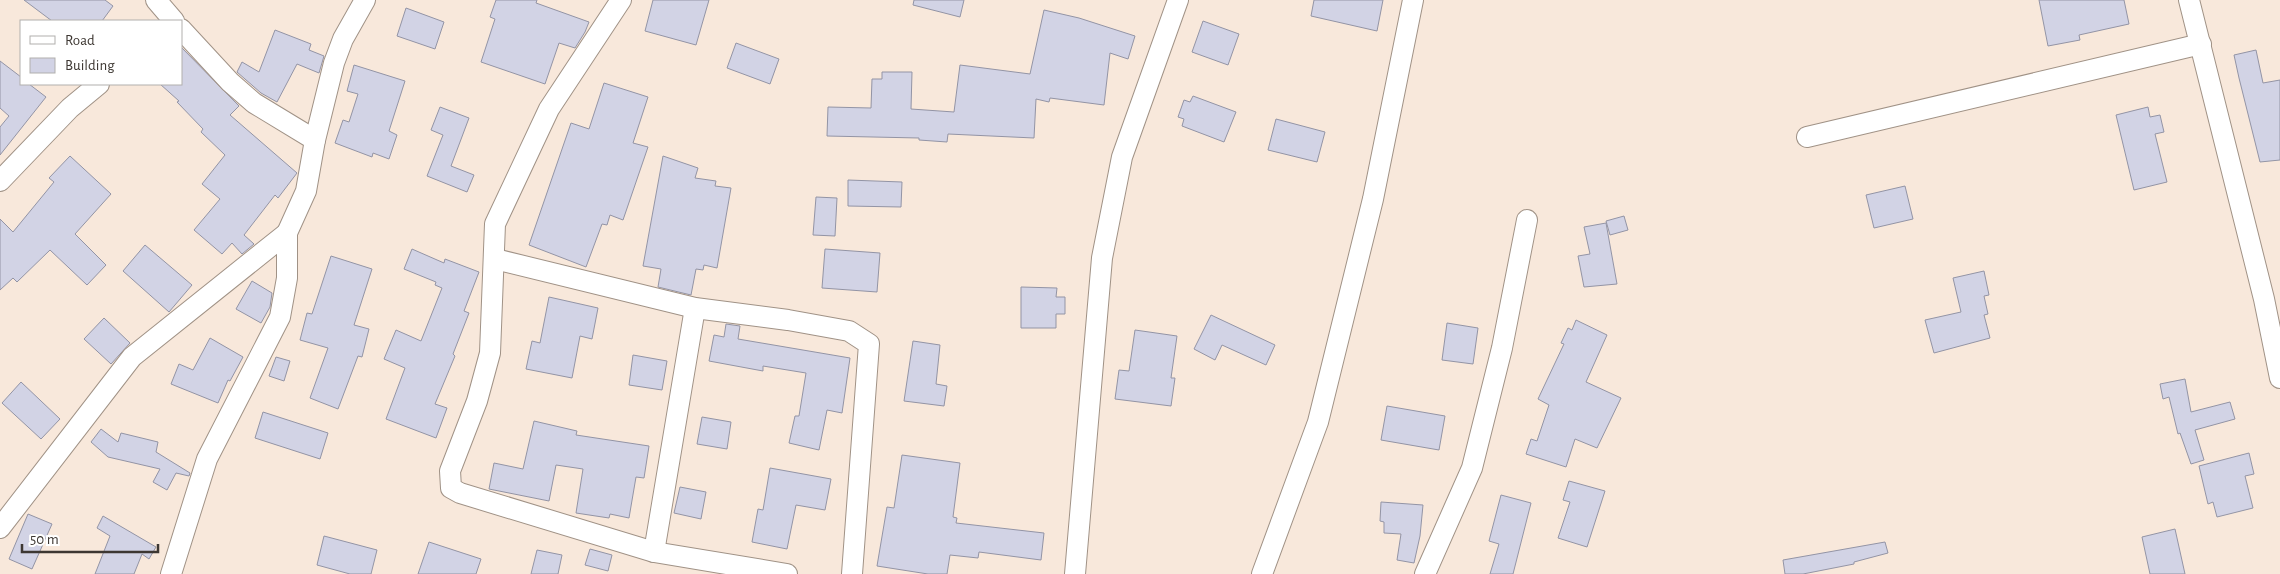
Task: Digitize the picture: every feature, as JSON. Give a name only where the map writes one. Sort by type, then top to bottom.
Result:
[{"type":"street","points":[[171,574],[207,459],[280,317],[287,278],[287,233],[306,191],[315,140],[334,63],[343,39],[365,0]]},
{"type":"street","points":[[621,0],[550,109],[495,224],[490,353],[477,401],[450,471],[451,488],[460,493],[654,552],[787,574]]},
{"type":"street","points":[[1075,574],[1102,258],[1122,157],[1178,0]]},
{"type":"street","points":[[1262,574],[1318,422],[1373,199],[1413,0]]},
{"type":"street","points":[[2189,0],[2272,297],[2280,378]]},
{"type":"street","points":[[155,9],[172,20]]},
{"type":"street","points":[[182,30],[230,82],[254,103],[315,140]]},
{"type":"street","points":[[1807,137],[2201,44]]},
{"type":"street","points":[[0,181],[70,108],[98,85]]},
{"type":"street","points":[[1425,574],[1472,468],[1502,348],[1527,220]]},
{"type":"street","points":[[0,528],[132,357],[287,233]]},
{"type":"street","points":[[495,259],[695,308],[788,320],[849,331],[869,344],[852,574]]},
{"type":"street","points":[[654,552],[695,308]]},
{"type":"building","points":[[24,0],[105,0],[113,6],[103,20],[51,20]]},
{"type":"building","points":[[496,0],[537,0],[536,3],[589,22],[575,48],[559,43],[545,84],[481,62],[495,19],[490,17]]},
{"type":"building","points":[[653,0],[709,0],[696,45],[645,31]]},
{"type":"building","points":[[914,0],[964,0],[960,17],[913,5]]},
{"type":"building","points":[[1314,0],[1383,0],[1377,31],[1311,16]]},
{"type":"building","points":[[2039,0],[2124,0],[2129,24],[2079,35],[2080,40],[2048,46]]},
{"type":"building","points":[[406,8],[444,22],[435,49],[397,36]]},
{"type":"building","points":[[1044,10],[1079,18],[1135,36],[1128,59],[1110,53],[1104,105],[1050,98],[1049,102],[1036,99],[1034,138],[948,134],[947,142],[919,140],[919,138],[827,136],[828,107],[871,108],[872,79],[882,79],[882,72],[912,72],[911,109],[954,112],[960,65],[1030,74]]},
{"type":"building","points":[[1203,21],[1239,34],[1228,65],[1192,52]]},
{"type":"building","points":[[275,30],[311,44],[309,50],[324,56],[319,73],[297,64],[277,102],[261,93],[237,72],[242,62],[259,72]]},
{"type":"building","points":[[736,43],[779,59],[770,84],[727,68]]},
{"type":"building","points":[[182,48],[239,106],[230,115],[297,173],[278,198],[275,195],[244,235],[254,244],[242,254],[232,243],[222,254],[194,230],[220,199],[202,184],[225,155],[201,132],[203,129],[177,102],[179,101],[161,85],[182,85]]},
{"type":"building","points":[[2256,50],[2263,83],[2280,80],[2280,160],[2260,162],[2239,78],[2234,55]]},
{"type":"building","points":[[0,61],[20,76],[20,85],[30,85],[46,97],[0,155],[0,127],[9,116],[0,108]]},
{"type":"building","points":[[354,65],[405,81],[389,131],[397,135],[389,159],[373,153],[372,157],[335,143],[343,120],[349,122],[358,94],[347,91]]},
{"type":"building","points":[[604,83],[648,97],[633,143],[648,147],[623,220],[610,215],[607,225],[602,224],[586,267],[529,245],[571,123],[589,129]]},
{"type":"building","points":[[1193,96],[1236,112],[1224,142],[1182,126],[1184,119],[1178,117],[1184,100],[1190,102]]},
{"type":"building","points":[[440,107],[469,118],[451,166],[474,175],[467,192],[427,176],[443,135],[431,130]]},
{"type":"building","points":[[2148,107],[2150,117],[2160,115],[2164,132],[2155,134],[2167,182],[2134,190],[2116,115]]},
{"type":"building","points":[[1276,119],[1325,132],[1317,162],[1268,150]]},
{"type":"building","points":[[70,156],[111,194],[75,234],[106,265],[87,285],[50,250],[17,282],[13,278],[0,290],[0,219],[13,232],[54,182],[49,178]]},
{"type":"building","points":[[663,156],[698,168],[695,178],[716,181],[715,186],[731,188],[717,268],[704,265],[703,270],[696,269],[691,295],[658,287],[661,269],[643,266]]},
{"type":"building","points":[[848,180],[902,182],[901,207],[848,206]]},
{"type":"building","points":[[1905,186],[1913,219],[1874,228],[1866,195]]},
{"type":"building","points":[[816,197],[837,198],[835,236],[813,235]]},
{"type":"building","points":[[1624,216],[1628,230],[1610,235],[1606,221]]},
{"type":"building","points":[[1606,223],[1617,284],[1584,287],[1578,256],[1590,254],[1584,227]]},
{"type":"building","points":[[145,245],[192,285],[169,312],[123,271]]},
{"type":"building","points":[[412,249],[444,263],[445,259],[479,272],[464,311],[469,313],[453,354],[455,356],[435,404],[447,408],[436,438],[386,419],[405,368],[384,359],[396,330],[421,341],[442,288],[435,285],[436,282],[404,269]]},
{"type":"building","points":[[825,249],[880,253],[877,292],[822,288]]},
{"type":"building","points":[[331,256],[372,269],[354,325],[369,329],[362,357],[358,356],[338,409],[310,398],[328,348],[300,340],[307,313],[312,314]]},
{"type":"building","points":[[1984,271],[1989,295],[1984,296],[1988,314],[1984,315],[1990,338],[1934,353],[1925,320],[1961,312],[1953,278]]},
{"type":"building","points":[[252,281],[272,293],[270,307],[261,323],[236,309]]},
{"type":"building","points":[[1021,287],[1057,288],[1056,297],[1065,297],[1065,314],[1056,314],[1056,328],[1021,328]]},
{"type":"building","points":[[549,297],[598,308],[592,339],[580,336],[572,378],[526,369],[532,341],[540,343]]},
{"type":"building","points":[[1211,315],[1275,345],[1266,365],[1222,345],[1215,360],[1194,349]]},
{"type":"building","points":[[104,318],[130,343],[111,364],[84,339]]},
{"type":"building","points":[[1576,320],[1607,335],[1586,382],[1621,398],[1597,448],[1575,439],[1566,467],[1526,454],[1531,439],[1537,441],[1549,405],[1538,399],[1564,344],[1561,343],[1568,328],[1572,330]]},
{"type":"building","points":[[1447,323],[1478,328],[1473,364],[1442,360]]},
{"type":"building","points":[[726,324],[740,326],[738,339],[850,358],[842,413],[827,410],[819,450],[789,443],[795,416],[799,416],[806,373],[763,366],[763,371],[709,361],[714,335],[724,337]]},
{"type":"building","points":[[1135,330],[1177,336],[1171,378],[1175,378],[1171,406],[1115,399],[1119,370],[1129,371]]},
{"type":"building","points":[[210,338],[243,357],[230,381],[228,380],[218,403],[171,384],[179,364],[193,370]]},
{"type":"building","points":[[913,341],[940,345],[936,384],[947,386],[944,406],[904,401]]},
{"type":"building","points":[[633,355],[667,361],[662,390],[629,385]]},
{"type":"building","points":[[276,357],[290,361],[284,381],[269,376]]},
{"type":"building","points":[[2185,379],[2191,412],[2230,402],[2235,419],[2195,430],[2204,460],[2191,464],[2180,433],[2178,434],[2169,397],[2163,399],[2160,384]]},
{"type":"building","points":[[21,382],[60,419],[41,439],[2,403]]},
{"type":"building","points":[[1387,406],[1445,416],[1439,450],[1381,440]]},
{"type":"building","points":[[263,412],[328,433],[320,459],[255,438]]},
{"type":"building","points":[[702,417],[731,422],[727,449],[697,444]]},
{"type":"building","points":[[534,421],[577,431],[576,435],[649,446],[644,478],[636,477],[629,518],[610,514],[609,518],[576,513],[583,469],[556,465],[549,501],[489,489],[494,463],[523,469]]},
{"type":"building","points":[[101,429],[118,442],[121,433],[158,442],[156,452],[190,473],[189,476],[176,473],[167,490],[153,482],[160,469],[108,457],[91,442]]},
{"type":"building","points":[[2249,453],[2254,474],[2245,476],[2253,508],[2217,517],[2213,502],[2208,504],[2199,466]]},
{"type":"building","points":[[902,455],[960,463],[953,517],[957,518],[956,523],[1044,533],[1041,560],[979,552],[978,558],[950,555],[947,574],[928,574],[877,566],[887,507],[894,508]]},
{"type":"building","points":[[770,468],[831,479],[825,510],[796,505],[787,549],[752,542],[758,509],[763,510]]},
{"type":"building","points":[[1569,481],[1605,491],[1587,547],[1558,538],[1570,502],[1563,500]]},
{"type":"building","points":[[680,487],[706,492],[701,519],[674,513]]},
{"type":"building","points":[[1501,495],[1531,503],[1513,574],[1490,574],[1499,544],[1489,541]]},
{"type":"building","points":[[1381,502],[1423,505],[1420,536],[1414,563],[1397,560],[1401,534],[1384,533],[1384,522],[1380,521]]},
{"type":"building","points":[[28,514],[52,524],[32,569],[9,559]]},
{"type":"building","points":[[103,516],[156,547],[149,559],[142,554],[134,574],[95,574],[110,536],[97,528]]},
{"type":"building","points":[[2175,529],[2185,574],[2150,574],[2142,537]]},
{"type":"building","points":[[324,536],[377,550],[371,574],[350,574],[317,565]]},
{"type":"building","points":[[429,542],[481,559],[476,574],[418,574]]},
{"type":"building","points":[[1885,542],[1888,553],[1854,562],[1854,564],[1803,574],[1785,574],[1783,560]]},
{"type":"building","points":[[590,549],[612,555],[608,571],[585,565]]},
{"type":"building","points":[[537,550],[562,555],[558,574],[531,574]]}]
